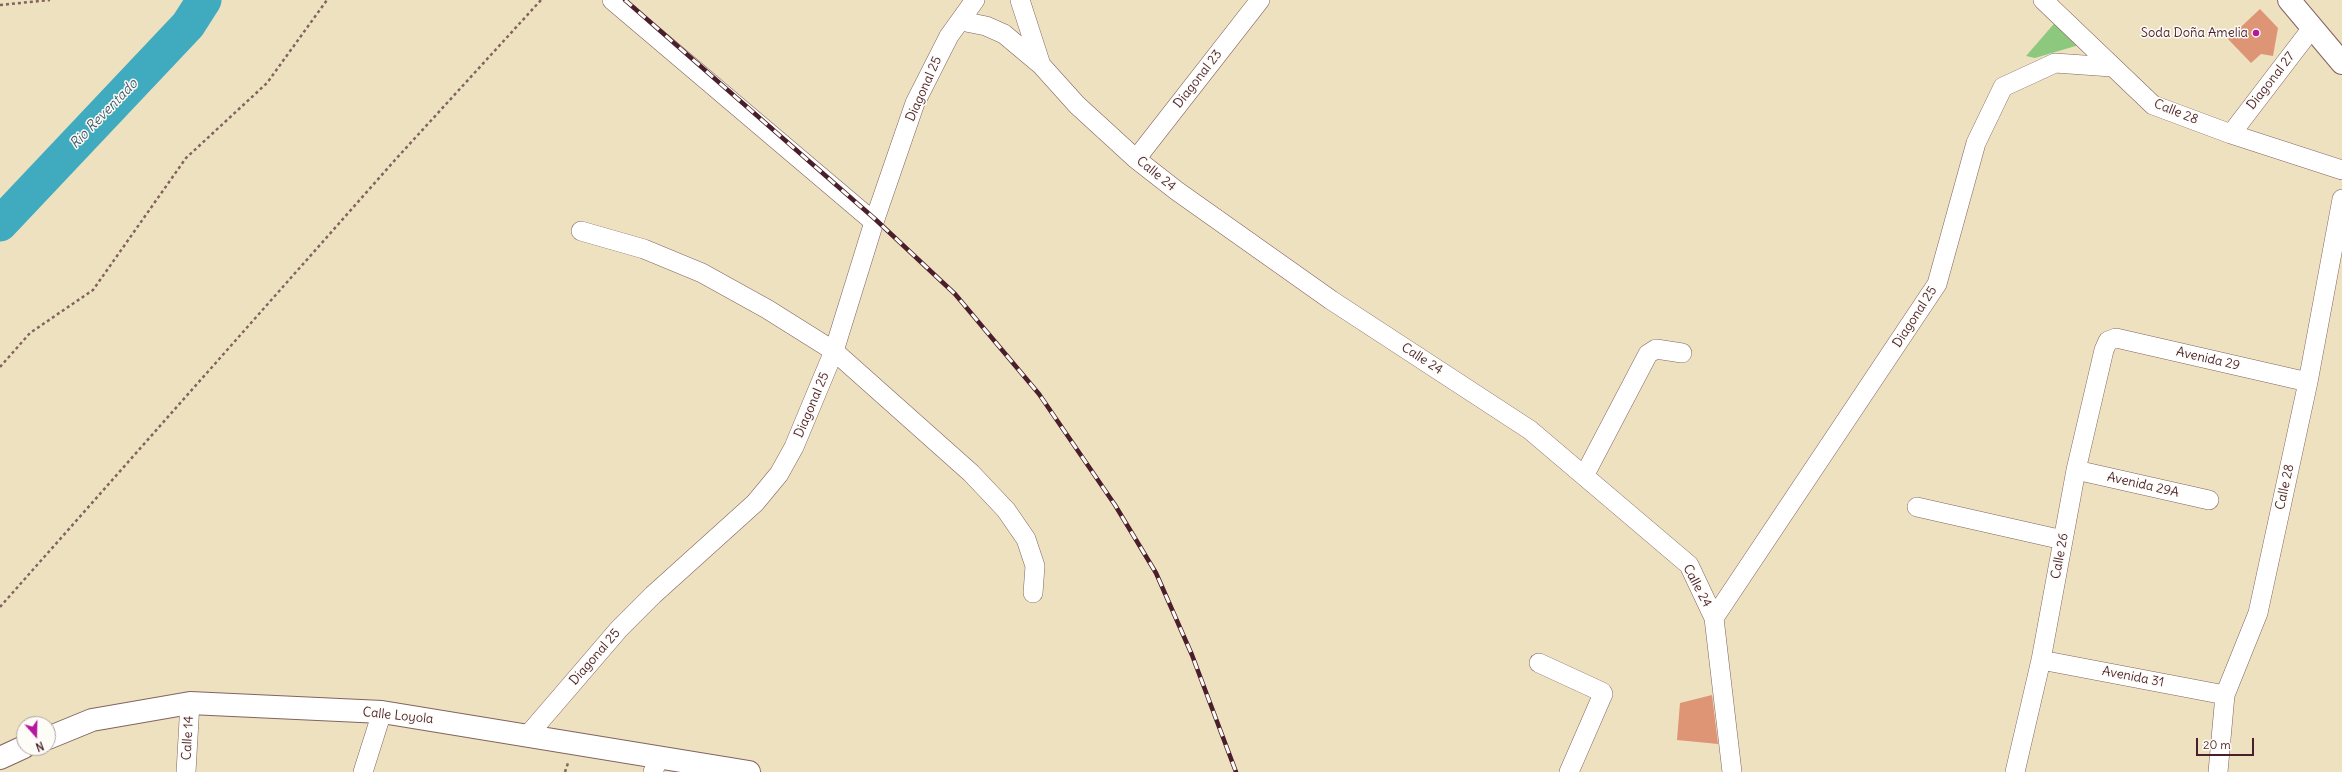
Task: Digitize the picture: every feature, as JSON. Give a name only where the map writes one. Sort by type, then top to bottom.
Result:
[{"type":"main road","points":[[2289,0],[2342,63]]},
{"type":"main road","name":"Calle Loyola","points":[[56,735],[92,720],[190,703],[382,712],[528,735],[656,764],[749,772]]},
{"type":"main road","points":[[0,758],[16,751]]},
{"type":"street","points":[[612,0],[874,222]]},
{"type":"street","name":"Diagonal 25","points":[[528,735],[619,629],[653,595],[755,503],[779,474],[794,447],[834,351],[874,222],[915,103],[949,36],[975,0]]},
{"type":"street","name":"Calle 24","points":[[1020,0],[1041,65],[1077,105],[1136,159],[1177,192],[1331,300],[1530,430],[1689,565],[1714,618],[1732,772]]},
{"type":"street","name":"Diagonal 23","points":[[1136,159],[1260,0]]},
{"type":"street","name":"Calle 28","points":[[2043,0],[2153,105],[2231,134],[2342,170]]},
{"type":"street","points":[[961,21],[986,26],[1004,34],[1041,65]]},
{"type":"street","name":"Diagonal 27","points":[[2231,134],[2312,28]]},
{"type":"street","name":"Diagonal 25","points":[[1714,618],[1938,284],[1976,143],[2003,87],[2055,63],[2112,67]]},
{"type":"street","name":"Calle 28","points":[[2218,772],[2225,695],[2258,613],[2308,382],[2342,198]]},
{"type":"street","points":[[581,231],[644,249],[702,273],[767,309],[834,351],[971,473],[1006,510],[1026,539],[1035,566],[1033,593]]},
{"type":"street","name":"Avenida 29","points":[[2108,341],[2116,338],[2308,382]]},
{"type":"street","name":"Calle 26","points":[[2016,772],[2042,660],[2076,470],[2104,350],[2108,341]]},
{"type":"street","points":[[1584,476],[1648,354],[1656,349],[1682,352]]},
{"type":"street","name":"Avenida 29A","points":[[2076,470],[2209,500]]},
{"type":"street","points":[[1918,507],[2063,540]]},
{"type":"street","name":"Avenida 31","points":[[2042,660],[2225,695]]},
{"type":"street","points":[[1539,663],[1602,692],[1603,694],[1570,772]]},
{"type":"street","name":"Calle 14","points":[[186,772],[190,703]]},
{"type":"street","points":[[363,772],[382,712]]},
{"type":"path","points":[[0,6],[50,0]]},
{"type":"path","points":[[0,367],[30,333],[93,290],[186,158],[267,83],[327,0]]},
{"type":"path","points":[[0,607],[395,160],[541,0]]},
{"type":"green space","points":[[2059,18],[2079,45],[2035,58],[2026,56]]},
{"type":"building","name":"Soda Doña Amelia","points":[[2260,9],[2278,28],[2273,56],[2261,54],[2251,63],[2228,39]]},
{"type":"building","points":[[1712,695],[1718,744],[1677,740],[1680,703]]},
{"type":"waterway","name":"Rio Reventado","points":[[0,224],[188,25],[204,0]]},
{"type":"railway","points":[[625,0],[875,219],[955,294],[1039,394],[1115,505],[1156,573],[1192,655],[1236,772]]},
{"type":"place","name":"Soda Doña Amelia","points":[[2256,33]]}]
